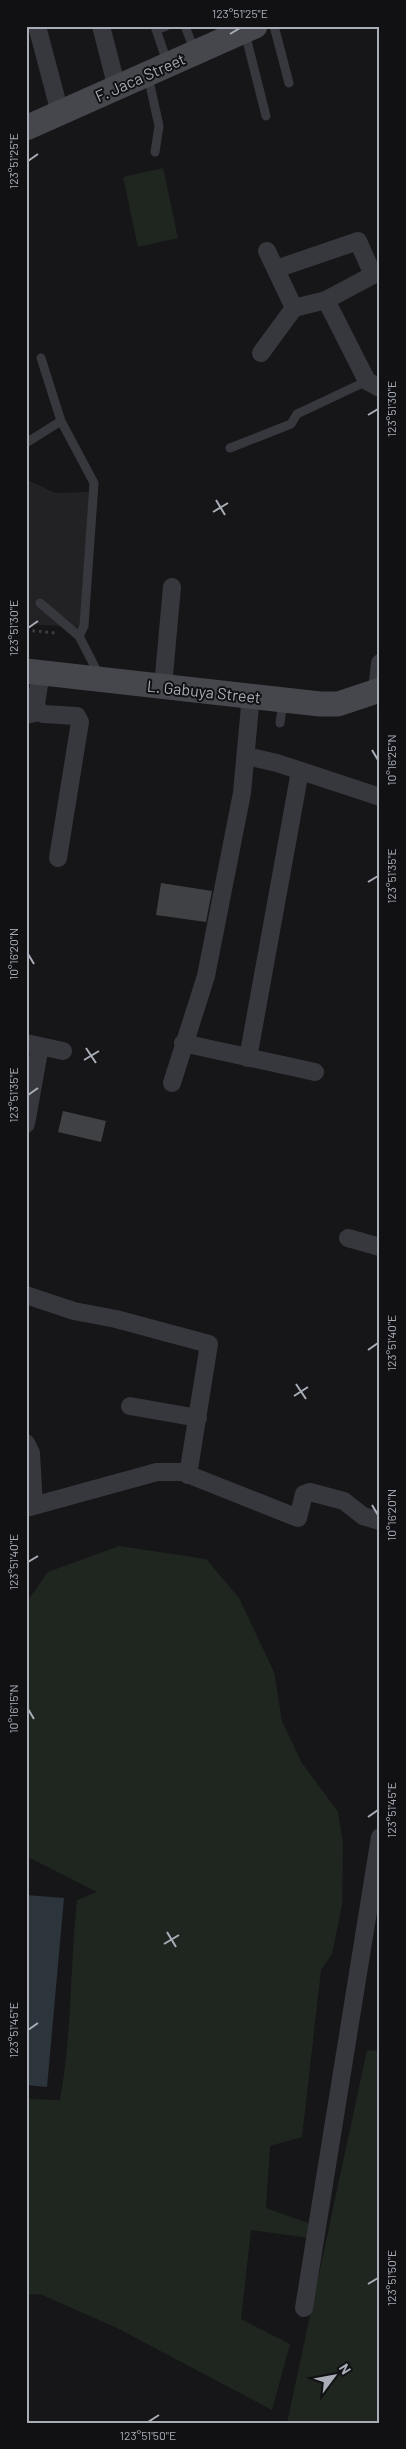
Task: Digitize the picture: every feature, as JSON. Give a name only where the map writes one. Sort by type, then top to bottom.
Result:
[{"type":"street","points":[[37,26],[60,113]]},
{"type":"street","points":[[102,30],[117,88]]},
{"type":"street","name":"F. Jaca Street","points":[[26,128],[195,53],[239,30]]},
{"type":"street","points":[[261,353],[294,308],[326,300],[373,275],[358,241],[276,269]]},
{"type":"street","points":[[267,251],[294,308]]},
{"type":"street","points":[[326,300],[373,385]]},
{"type":"street","points":[[163,686],[172,587]]},
{"type":"street","points":[[379,690],[380,664]]},
{"type":"street","points":[[33,672],[36,704],[33,713],[77,716],[81,727],[58,858]]},
{"type":"street","name":"L. Gabuya Street","points":[[33,672],[250,695],[282,711],[338,704],[379,690]]},
{"type":"street","points":[[172,1083],[183,1043],[206,976],[242,793],[247,756],[250,695]]},
{"type":"street","points":[[247,756],[380,797]]},
{"type":"street","points":[[248,1058],[300,771]]},
{"type":"street","points":[[183,1043],[316,1072]]},
{"type":"street","points":[[26,1124],[33,1044],[62,1051]]},
{"type":"street","points":[[348,1238],[380,1247]]},
{"type":"street","points":[[26,1295],[74,1311],[116,1319],[209,1344],[188,1475]]},
{"type":"street","points":[[130,1406],[198,1418]]},
{"type":"street","points":[[26,1443],[31,1454],[30,1507],[157,1472],[171,1470],[298,1518],[304,1494],[310,1492],[344,1502],[363,1516],[380,1521]]},
{"type":"street","points":[[304,2308],[380,1837]]},
{"type":"lane","points":[[154,152],[159,126],[155,28],[166,26]]},
{"type":"lane","points":[[185,26],[195,53]]},
{"type":"lane","points":[[274,26],[289,82]]},
{"type":"lane","points":[[239,30],[266,116]]},
{"type":"lane","points":[[41,358],[62,422],[94,483],[84,626],[79,636]]},
{"type":"lane","points":[[230,448],[291,424],[297,414],[373,385]]},
{"type":"lane","points":[[26,443],[62,422]]},
{"type":"lane","points":[[40,603],[79,636],[102,680]]},
{"type":"shaded area","points":[[163,168],[178,238],[138,247],[123,177]]},
{"type":"shaded area","points":[[26,479],[55,493],[89,492],[80,627],[26,624]]},
{"type":"shaded area","points":[[119,1546],[206,1559],[239,1598],[274,1672],[282,1721],[302,1763],[338,1812],[343,1844],[342,1905],[332,1954],[321,1970],[302,2137],[270,2146],[266,2208],[311,2224],[310,2238],[251,2230],[241,2319],[290,2344],[272,2410],[117,2328],[40,2294],[26,2295],[26,2099],[60,2100],[67,2050],[77,1900],[97,1892],[26,1856],[26,1603],[48,1572]]},
{"type":"shaded area","points":[[26,1895],[64,1898],[47,2087],[26,2085]]},
{"type":"shaded area","points":[[367,2050],[380,2051],[380,2423],[287,2423]]},
{"type":"building","points":[[161,883],[212,891],[206,922],[156,915]]},
{"type":"building","points":[[63,1111],[106,1121],[101,1142],[58,1132]]}]
